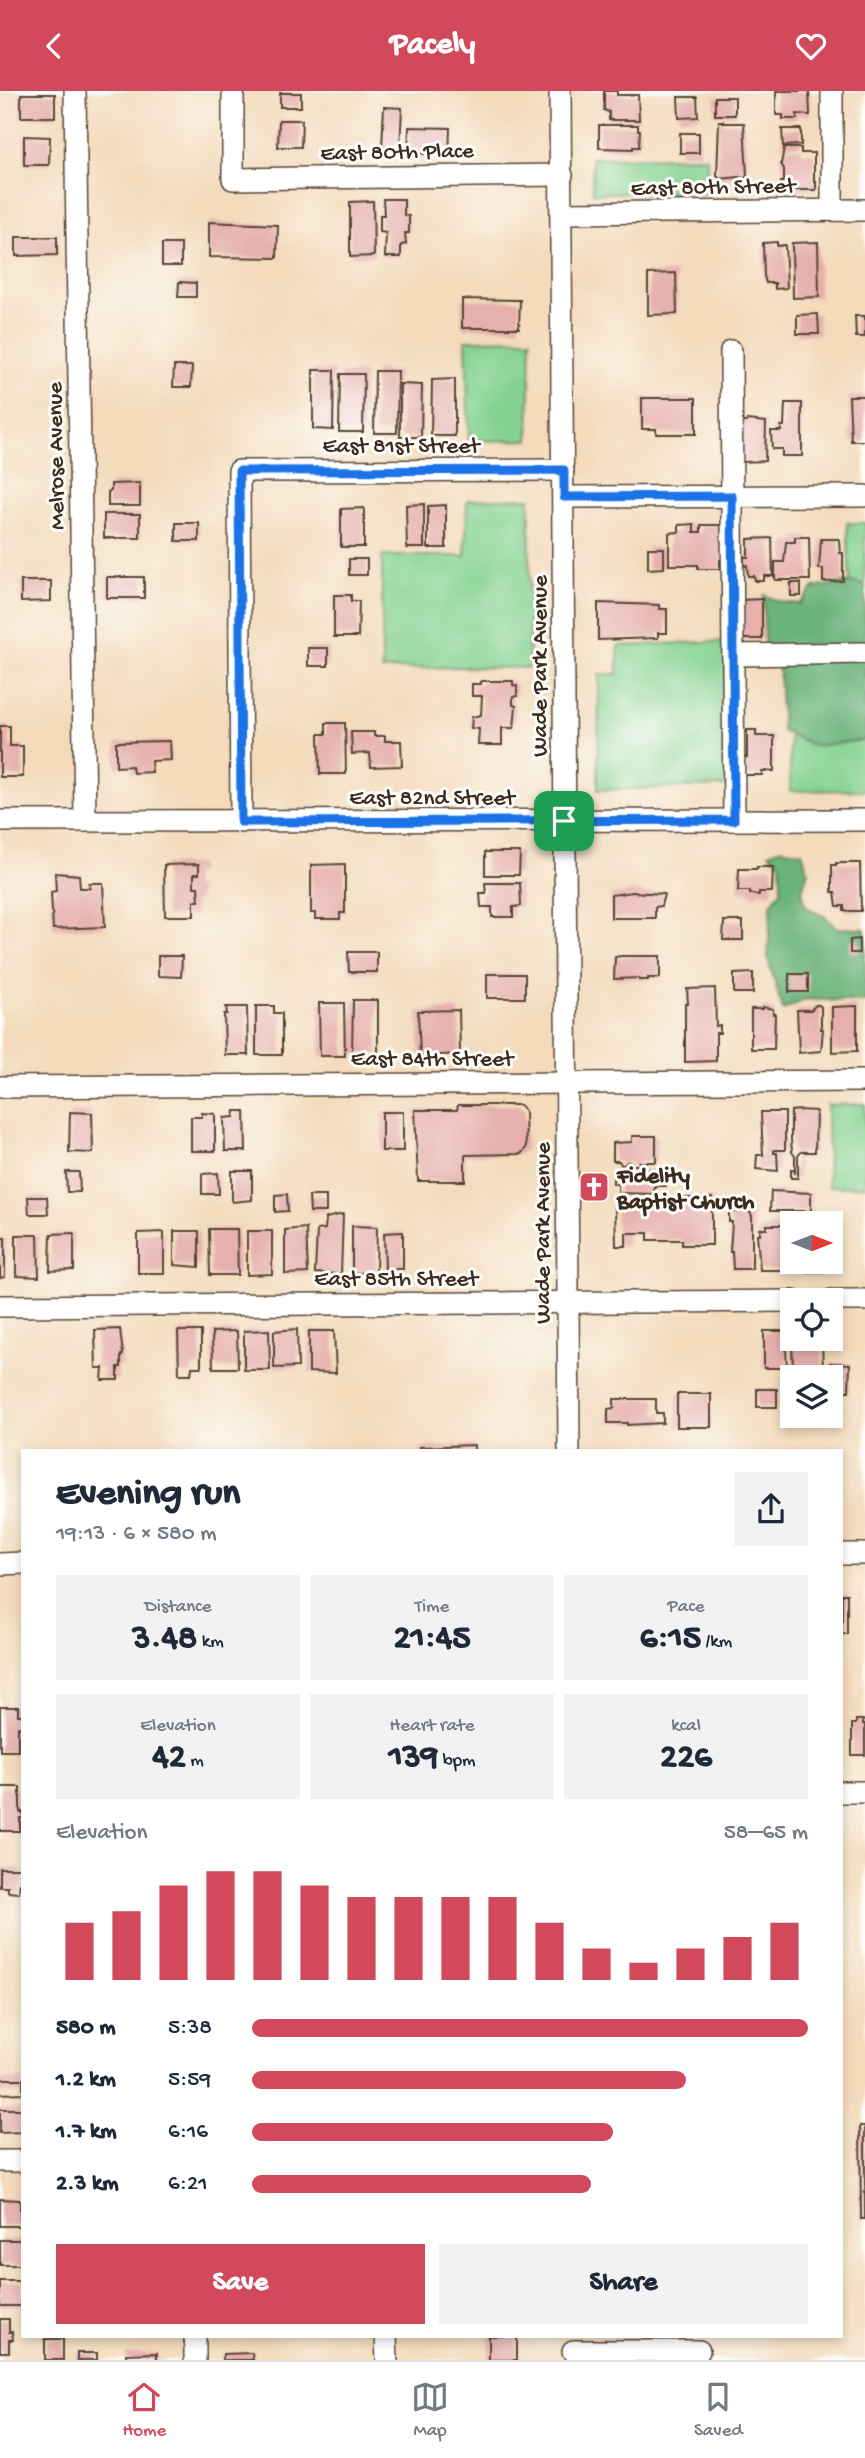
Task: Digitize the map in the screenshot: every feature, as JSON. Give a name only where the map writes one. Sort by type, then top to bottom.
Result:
[{"type":"street","name":"Melrose Avenue","points":[[75,91],[85,821]]},
{"type":"street","name":"East 80th Place","points":[[233,91],[233,179],[562,175]]},
{"type":"street","name":"Wade Park Avenue","points":[[560,91],[569,1449]]},
{"type":"street","points":[[832,91],[832,210]]},
{"type":"street","name":"East 80th Street","points":[[562,213],[865,210]]},
{"type":"street","points":[[732,351],[734,820]]},
{"type":"street","name":"East 81st Street","points":[[241,822],[239,471],[564,470]]},
{"type":"street","points":[[564,497],[865,496]]},
{"type":"street","points":[[733,655],[865,653]]},
{"type":"street","name":"East 82nd Street","points":[[0,821],[865,820]]},
{"type":"street","name":"East 84th Street","points":[[0,1087],[865,1081]]},
{"type":"street","points":[[843,1300],[865,1300]]},
{"type":"street","name":"East 85th Street","points":[[0,1306],[780,1301]]},
{"type":"street","points":[[843,1554],[865,1554]]},
{"type":"street","points":[[0,1564],[21,1563]]},
{"type":"street","points":[[843,1793],[865,1792]]},
{"type":"street","points":[[0,2161],[21,2161]]},
{"type":"street","points":[[195,2338],[195,2360]]},
{"type":"street","points":[[386,2338],[387,2360]]},
{"type":"street","points":[[573,2349],[699,2351]]},
{"type":"green space","points":[[707,157],[707,193],[593,193],[592,158]]},
{"type":"green space","points":[[531,339],[529,440],[469,441],[466,340]]},
{"type":"green space","points":[[530,498],[529,668],[382,670],[382,556],[465,556],[467,500]]},
{"type":"green space","points":[[847,523],[865,523],[865,585],[850,582]]},
{"type":"green space","points":[[850,582],[865,585],[865,740],[815,746],[782,731],[779,670],[764,648],[764,595],[781,602],[800,604],[814,588]]},
{"type":"green space","points":[[726,641],[726,786],[598,790],[599,674],[618,674],[618,646]]},
{"type":"green space","points":[[790,734],[815,746],[865,740],[865,790],[790,791]]},
{"type":"green space","points":[[781,848],[802,852],[808,871],[802,891],[806,907],[824,916],[838,928],[865,929],[865,1002],[806,999],[783,1010],[768,959],[771,904],[781,890],[780,862],[769,853]]},
{"type":"green space","points":[[865,1104],[865,1186],[828,1187],[827,1105]]},
{"type":"building","points":[[604,91],[617,91],[617,95],[638,95],[639,120],[609,120],[609,112],[604,110]]},
{"type":"building","points":[[776,91],[809,91],[810,115],[797,114],[797,119],[783,119],[783,115],[776,115]]},
{"type":"building","points":[[280,93],[301,93],[301,107],[280,107]]},
{"type":"building","points":[[21,94],[55,94],[55,117],[21,117]]},
{"type":"building","points":[[678,97],[697,97],[698,117],[679,118]]},
{"type":"building","points":[[715,97],[735,97],[735,115],[715,115]]},
{"type":"building","points":[[384,107],[402,108],[400,148],[382,147]]},
{"type":"building","points":[[279,120],[302,120],[301,147],[278,147]]},
{"type":"building","points":[[719,121],[744,123],[747,176],[744,179],[720,179],[717,176]]},
{"type":"building","points":[[599,125],[638,125],[639,147],[599,148]]},
{"type":"building","points":[[409,127],[450,128],[449,155],[408,153]]},
{"type":"building","points":[[782,129],[801,129],[801,145],[783,146]]},
{"type":"building","points":[[680,133],[699,133],[699,153],[680,153]]},
{"type":"building","points":[[24,136],[50,137],[49,165],[24,165]]},
{"type":"building","points":[[784,148],[801,148],[801,153],[814,153],[816,190],[781,190],[781,182],[784,182],[784,169],[781,164]]},
{"type":"building","points":[[383,199],[404,199],[404,215],[409,216],[409,233],[405,233],[406,244],[401,245],[401,257],[385,257],[386,233],[380,232],[380,215],[384,215]]},
{"type":"building","points":[[373,201],[374,256],[350,257],[350,202]]},
{"type":"building","points":[[209,222],[278,225],[277,258],[209,257]]},
{"type":"building","points":[[16,237],[57,237],[57,255],[16,256]]},
{"type":"building","points":[[777,242],[777,246],[785,245],[787,288],[775,289],[775,283],[766,283],[764,276],[763,243]]},
{"type":"building","points":[[818,242],[819,297],[793,298],[792,243]]},
{"type":"building","points":[[162,244],[181,244],[181,266],[162,266]]},
{"type":"building","points":[[676,273],[677,314],[648,315],[648,274]]},
{"type":"building","points":[[179,282],[196,283],[196,297],[178,297]]},
{"type":"building","points":[[462,299],[520,300],[519,328],[462,328]]},
{"type":"building","points":[[818,314],[819,334],[797,334],[797,315]]},
{"type":"building","points":[[855,316],[865,316],[865,337],[856,337]]},
{"type":"building","points":[[174,366],[192,366],[191,387],[173,387]]},
{"type":"building","points":[[313,370],[334,370],[333,430],[313,429]]},
{"type":"building","points":[[375,371],[398,371],[397,433],[374,433]]},
{"type":"building","points":[[340,374],[364,374],[363,432],[339,432]]},
{"type":"building","points":[[455,379],[455,436],[431,436],[432,380]]},
{"type":"building","points":[[400,384],[422,385],[421,437],[400,437]]},
{"type":"building","points":[[849,396],[865,396],[865,441],[851,441]]},
{"type":"building","points":[[642,398],[696,398],[696,434],[656,434],[656,429],[642,429]]},
{"type":"building","points":[[785,403],[802,403],[802,456],[782,456],[782,449],[772,449],[771,431],[781,431],[781,426],[784,426]]},
{"type":"building","points":[[742,422],[766,422],[765,461],[742,462],[740,433]]},
{"type":"building","points":[[140,483],[140,506],[108,506],[111,484]]},
{"type":"building","points":[[424,504],[424,548],[407,548],[406,505]]},
{"type":"building","points":[[446,505],[446,548],[428,548],[428,506]]},
{"type":"building","points":[[364,508],[364,547],[341,547],[341,509]]},
{"type":"building","points":[[104,514],[140,514],[140,538],[104,538]]},
{"type":"building","points":[[176,523],[199,523],[199,541],[176,541]]},
{"type":"building","points":[[694,524],[694,532],[701,532],[701,525],[723,525],[724,560],[720,560],[720,569],[698,569],[698,565],[669,565],[669,533],[679,532],[679,525]]},
{"type":"building","points":[[795,537],[809,537],[810,580],[775,580],[775,562],[784,562],[786,542],[795,542]]},
{"type":"building","points":[[772,538],[773,576],[764,576],[764,581],[755,581],[754,576],[748,576],[747,565],[744,566],[744,557],[748,557],[748,539]]},
{"type":"building","points":[[821,539],[839,539],[840,553],[843,553],[843,581],[823,582],[823,569],[819,569]]},
{"type":"building","points":[[648,548],[664,548],[664,568],[648,569]]},
{"type":"building","points":[[349,559],[367,559],[367,575],[349,575]]},
{"type":"building","points":[[107,577],[144,577],[144,598],[107,598]]},
{"type":"building","points":[[21,581],[51,581],[51,601],[21,602]]},
{"type":"building","points":[[791,583],[801,583],[801,596],[791,596]]},
{"type":"building","points":[[334,595],[351,595],[351,601],[359,601],[358,637],[334,637]]},
{"type":"building","points":[[762,599],[762,639],[742,639],[742,600]]},
{"type":"building","points":[[598,603],[659,605],[659,609],[667,609],[667,633],[658,633],[658,638],[598,640]]},
{"type":"building","points":[[308,648],[328,648],[328,666],[308,666]]},
{"type":"building","points":[[481,681],[513,681],[513,685],[517,686],[517,696],[513,697],[513,705],[516,706],[514,728],[502,728],[502,745],[478,745],[479,729],[471,728],[472,717],[481,715],[482,696],[472,696],[472,684],[481,684]]},
{"type":"building","points":[[326,723],[345,723],[346,774],[320,774],[319,734],[326,734]]},
{"type":"building","points":[[0,726],[10,726],[10,746],[23,746],[23,777],[0,777]]},
{"type":"building","points":[[747,730],[756,730],[756,736],[774,736],[774,771],[762,771],[762,775],[743,775],[743,757],[747,757]]},
{"type":"building","points":[[351,732],[374,732],[374,736],[385,736],[385,741],[401,741],[402,766],[371,767],[370,753],[352,754]]},
{"type":"building","points":[[170,741],[171,760],[151,761],[152,772],[133,773],[132,766],[116,767],[116,742]]},
{"type":"building","points":[[485,852],[520,852],[519,875],[485,875]]},
{"type":"building","points":[[860,863],[861,911],[844,911],[844,906],[837,906],[835,892],[832,892],[832,865]]},
{"type":"building","points":[[199,864],[199,874],[194,874],[194,887],[198,887],[199,901],[194,901],[194,916],[165,916],[164,865]]},
{"type":"building","points":[[345,864],[345,913],[340,913],[340,919],[315,919],[315,913],[311,913],[311,865]]},
{"type":"building","points":[[773,867],[772,892],[759,892],[759,895],[750,894],[750,891],[738,891],[739,869]]},
{"type":"building","points":[[55,873],[79,875],[80,888],[90,888],[89,883],[103,883],[105,927],[53,929],[51,892],[56,891]]},
{"type":"building","points":[[485,883],[520,883],[521,906],[513,907],[513,917],[492,917],[492,907],[481,907],[480,893],[486,893]]},
{"type":"building","points":[[632,892],[664,894],[661,906],[655,907],[655,918],[611,918],[611,895]]},
{"type":"building","points":[[724,921],[743,921],[743,940],[723,940]]},
{"type":"building","points":[[859,939],[859,953],[850,953],[850,940]]},
{"type":"building","points":[[348,952],[377,952],[377,972],[349,972]]},
{"type":"building","points":[[158,956],[182,956],[181,977],[158,976]]},
{"type":"building","points":[[660,956],[660,978],[614,979],[615,957]]},
{"type":"building","points":[[753,973],[753,993],[734,993],[734,974]]},
{"type":"building","points":[[487,974],[525,974],[525,998],[487,998]]},
{"type":"building","points":[[789,974],[808,974],[808,992],[789,992]]},
{"type":"building","points":[[715,988],[716,1026],[720,1025],[720,1033],[716,1033],[716,1061],[685,1062],[687,989]]},
{"type":"building","points":[[353,1000],[378,1000],[378,1054],[352,1054]]},
{"type":"building","points":[[319,1003],[344,1003],[345,1056],[320,1056]]},
{"type":"building","points":[[816,1005],[821,1007],[821,1051],[799,1053],[797,1010],[811,1010]]},
{"type":"building","points":[[256,1006],[274,1006],[274,1013],[282,1013],[282,1055],[256,1055]]},
{"type":"building","points":[[857,1006],[857,1051],[832,1052],[832,1007]]},
{"type":"building","points":[[226,1007],[247,1007],[248,1055],[225,1055]]},
{"type":"building","points":[[751,1009],[773,1009],[775,1014],[774,1049],[751,1049]]},
{"type":"building","points":[[459,1010],[460,1054],[420,1056],[418,1011]]},
{"type":"building","points":[[458,1105],[520,1105],[525,1111],[526,1148],[521,1154],[465,1155],[465,1181],[418,1181],[415,1110],[457,1110]]},
{"type":"building","points":[[235,1111],[245,1111],[246,1151],[225,1151],[224,1118],[234,1117]]},
{"type":"building","points":[[791,1111],[816,1111],[815,1152],[801,1152],[798,1156],[798,1178],[791,1178],[791,1169],[794,1169],[795,1174],[795,1156],[792,1152]]},
{"type":"building","points":[[70,1112],[92,1113],[93,1153],[69,1152]]},
{"type":"building","points":[[382,1112],[403,1112],[403,1151],[382,1151]]},
{"type":"building","points":[[761,1112],[785,1112],[785,1150],[774,1150],[774,1153],[777,1153],[778,1171],[756,1169],[757,1155],[763,1155]]},
{"type":"building","points":[[202,1113],[215,1114],[215,1151],[191,1151],[191,1117],[202,1117]]},
{"type":"building","points":[[632,1136],[656,1136],[656,1162],[630,1165],[631,1162],[627,1162],[622,1166],[619,1161],[613,1161],[613,1143],[632,1142]]},
{"type":"building","points":[[613,1170],[666,1170],[666,1186],[654,1186],[654,1194],[618,1193],[618,1184],[613,1184]]},
{"type":"building","points":[[232,1171],[252,1171],[252,1200],[232,1202]]},
{"type":"building","points":[[66,1172],[79,1172],[80,1192],[67,1192]]},
{"type":"building","points":[[218,1173],[219,1194],[202,1194],[202,1174]]},
{"type":"building","points":[[771,1191],[811,1193],[811,1211],[770,1211]]},
{"type":"building","points":[[287,1194],[288,1211],[275,1212],[275,1195]]},
{"type":"building","points":[[309,1196],[326,1196],[326,1212],[310,1212]]},
{"type":"building","points":[[28,1197],[47,1197],[48,1214],[29,1214]]},
{"type":"building","points":[[675,1198],[712,1198],[712,1245],[682,1245],[682,1240],[648,1240],[648,1233],[626,1233],[626,1246],[616,1246],[615,1204],[671,1202],[671,1206],[675,1206]]},
{"type":"building","points":[[729,1212],[750,1212],[752,1216],[752,1269],[733,1269],[730,1252],[732,1222],[729,1222]]},
{"type":"building","points":[[343,1214],[341,1274],[315,1273],[317,1230],[325,1229],[326,1218]]},
{"type":"building","points":[[767,1225],[780,1225],[780,1270],[760,1270],[757,1234],[760,1234],[760,1229],[767,1229]]},
{"type":"building","points":[[352,1226],[377,1227],[376,1273],[352,1273]]},
{"type":"building","points":[[306,1228],[308,1273],[285,1274],[285,1230]]},
{"type":"building","points":[[209,1229],[237,1229],[238,1275],[210,1275]]},
{"type":"building","points":[[174,1231],[199,1231],[199,1267],[174,1265]]},
{"type":"building","points":[[247,1231],[272,1231],[272,1274],[247,1275]]},
{"type":"building","points":[[164,1232],[164,1273],[138,1273],[138,1233]]},
{"type":"building","points":[[403,1232],[403,1269],[385,1269],[384,1233]]},
{"type":"building","points":[[74,1233],[74,1270],[50,1271],[51,1234]]},
{"type":"building","points":[[16,1235],[38,1235],[39,1277],[16,1276]]},
{"type":"building","points":[[0,1238],[5,1238],[5,1277],[0,1278]]},
{"type":"building","points":[[120,1329],[123,1355],[121,1367],[118,1367],[118,1380],[102,1380],[103,1368],[96,1368],[95,1330]]},
{"type":"building","points":[[297,1329],[298,1367],[274,1368],[274,1331]]},
{"type":"building","points":[[269,1330],[270,1370],[244,1370],[244,1331]]},
{"type":"building","points":[[178,1331],[201,1331],[201,1367],[192,1367],[191,1374],[179,1374]]},
{"type":"building","points":[[237,1331],[238,1368],[213,1368],[212,1332]]},
{"type":"building","points":[[309,1331],[334,1331],[336,1373],[309,1372]]},
{"type":"building","points":[[764,1331],[780,1331],[780,1351],[786,1351],[787,1365],[764,1368]]},
{"type":"building","points":[[792,1351],[822,1351],[823,1365],[793,1365]]},
{"type":"building","points":[[850,1364],[849,1391],[843,1391],[843,1365],[830,1365]]},
{"type":"building","points":[[757,1389],[777,1389],[777,1407],[757,1407]]},
{"type":"building","points":[[677,1394],[711,1394],[711,1427],[677,1427]]},
{"type":"building","points":[[614,1399],[656,1399],[656,1413],[663,1413],[663,1423],[608,1423],[608,1409],[614,1408]]},
{"type":"building","points":[[474,1445],[474,1449],[420,1449]]},
{"type":"building","points":[[843,1594],[847,1594],[847,1634],[843,1634]]},
{"type":"building","points":[[0,1707],[18,1707],[21,1727],[18,1727],[18,1751],[0,1751]]},
{"type":"building","points":[[856,1720],[863,1720],[865,1724],[865,1755],[852,1755],[852,1724],[856,1724]]},
{"type":"building","points":[[0,1787],[20,1787],[20,1831],[0,1831]]},
{"type":"building","points":[[0,1868],[21,1868],[19,1893],[8,1892],[8,1887],[0,1887]]},
{"type":"building","points":[[0,2079],[21,2079],[21,2093],[0,2094]]},
{"type":"building","points":[[0,2109],[21,2109],[21,2132],[0,2133]]},
{"type":"building","points":[[860,2126],[865,2126],[865,2219],[861,2219]]},
{"type":"building","points":[[0,2199],[20,2200],[20,2226],[0,2226]]},
{"type":"building","points":[[0,2240],[21,2240],[21,2265],[0,2265]]},
{"type":"building","points":[[0,2281],[21,2281],[21,2306],[0,2306]]},
{"type":"building","points":[[0,2319],[9,2319],[9,2332],[12,2332],[13,2340],[9,2340],[9,2352],[0,2352]]},
{"type":"building","points":[[489,2338],[517,2338],[517,2360],[489,2360]]},
{"type":"building","points":[[45,2339],[63,2339],[63,2360],[45,2360]]},
{"type":"building","points":[[77,2353],[97,2353],[97,2360],[77,2360]]},
{"type":"building","points":[[157,2353],[157,2360],[126,2360],[126,2354]]},
{"type":"building","points":[[252,2353],[253,2360],[223,2360],[223,2354]]},
{"type":"place","name":"Fidelity Baptist Church","points":[[594,1187]]},
{"type":"route","points":[[564,470],[564,497],[732,496],[734,820],[564,821],[241,822],[239,471],[564,470]]}]
